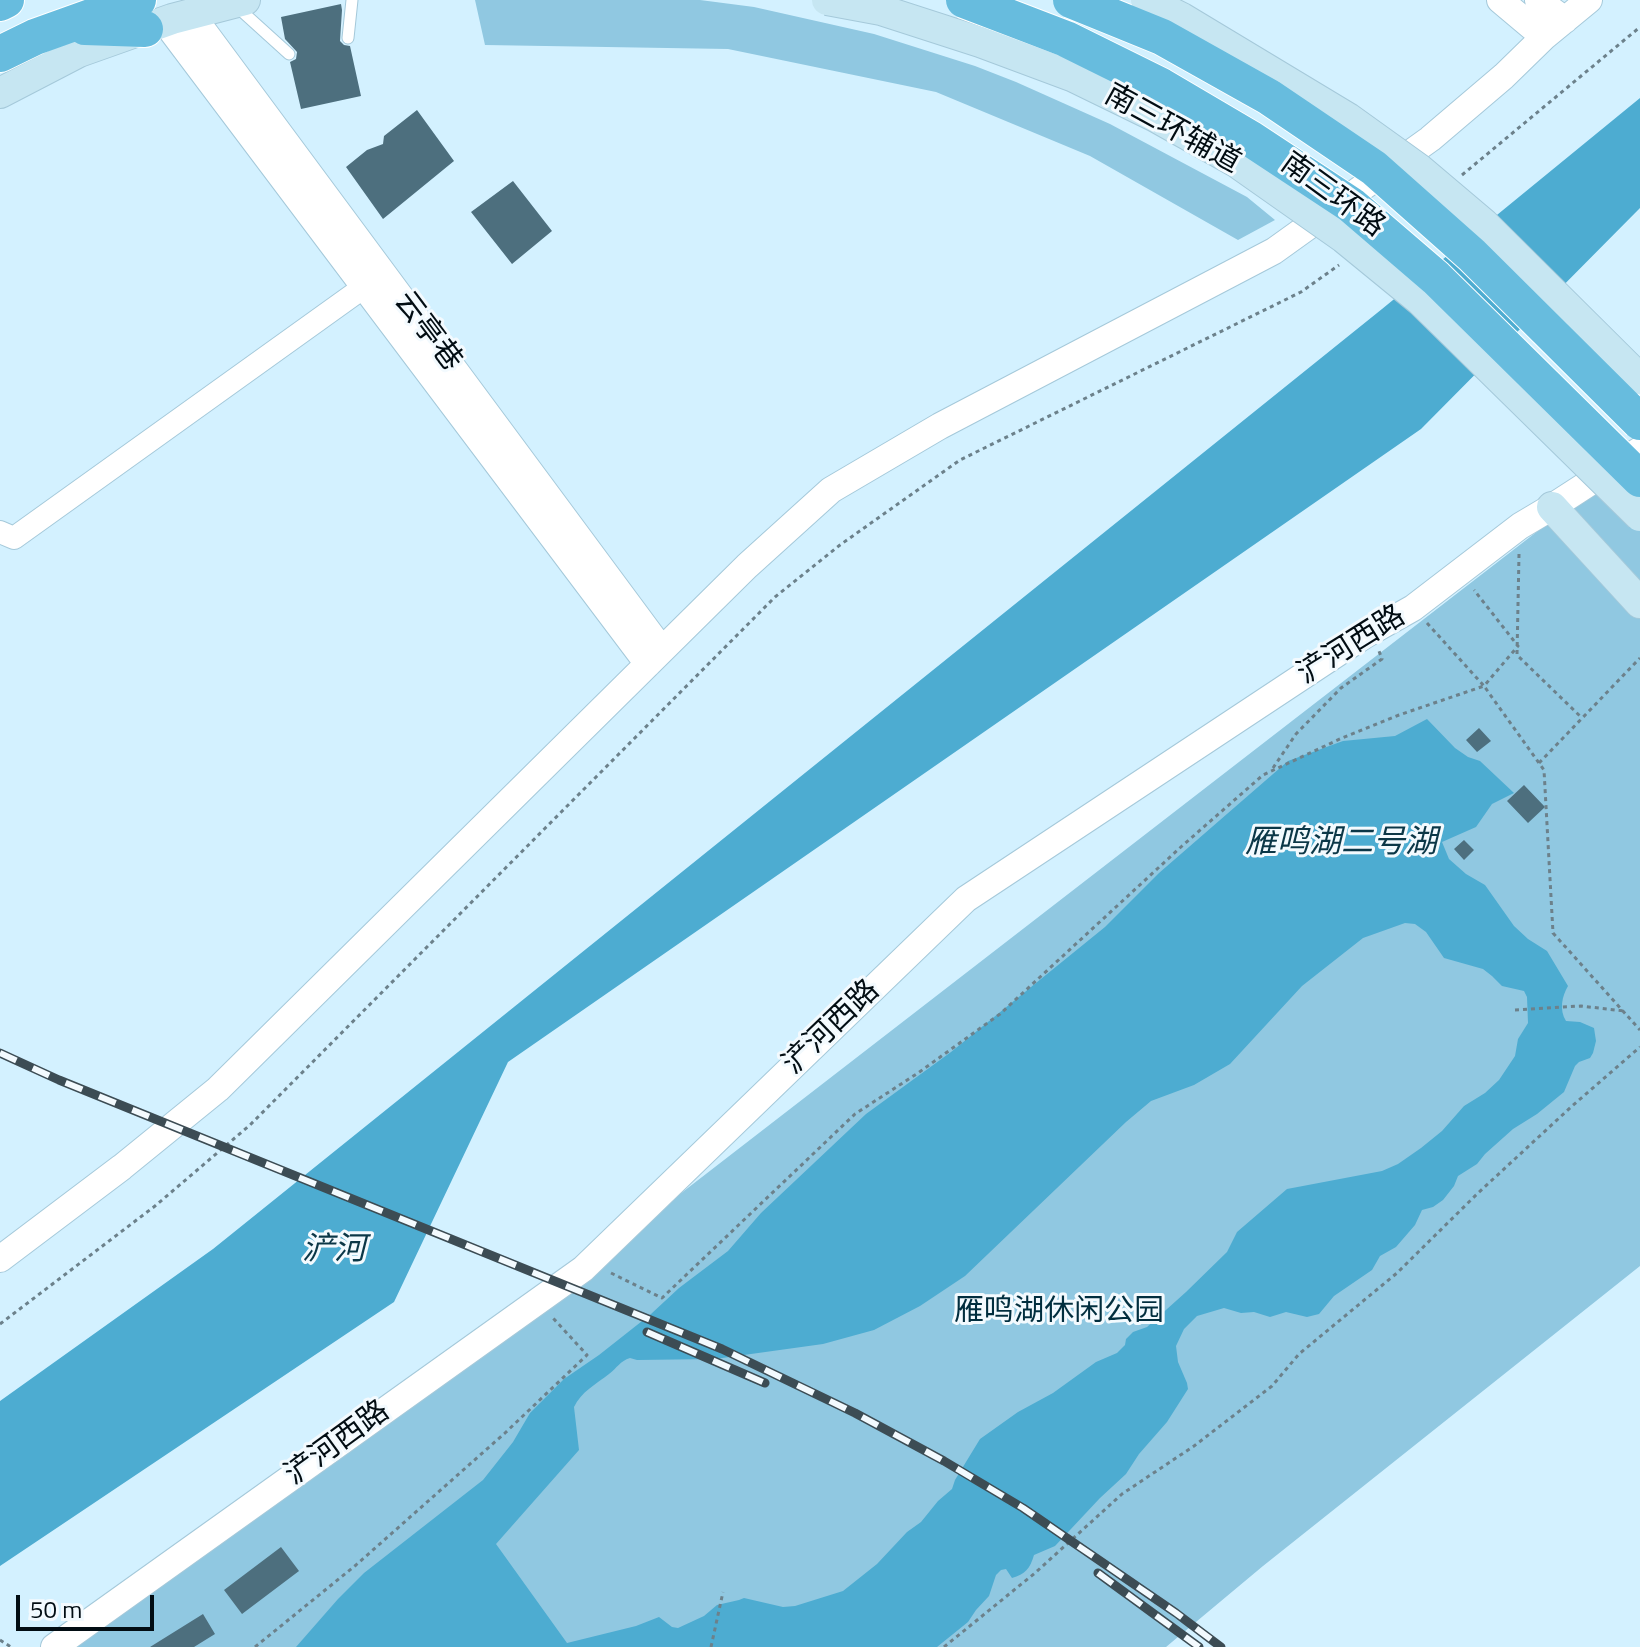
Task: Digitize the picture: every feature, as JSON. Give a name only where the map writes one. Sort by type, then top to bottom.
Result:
[{"type":"highway","points":[[0,3],[6,0]]},
{"type":"highway","name":"南三环路","points":[[964,0],[1066,39],[1161,86],[1251,139],[1351,205],[1436,278],[1640,479]]},
{"type":"highway","name":"南三环路","points":[[1071,0],[1162,37],[1269,97],[1374,168],[1472,255],[1640,422]]},
{"type":"highway","points":[[0,54],[64,27],[160,16]]},
{"type":"main road","name":"南三环辅道","points":[[827,0],[881,10],[1074,77],[1154,116],[1236,162],[1344,238],[1421,301],[1640,516]]},
{"type":"main road","points":[[1146,0],[1182,18],[1348,118],[1419,169],[1484,224],[1640,379]]},
{"type":"main road","points":[[0,93],[79,52],[160,16],[239,1]]},
{"type":"main road","points":[[1552,507],[1640,603]]},
{"type":"street","points":[[1500,0],[1544,37]]},
{"type":"street","points":[[1538,0],[1565,20]]},
{"type":"street","points":[[0,1259],[122,1167],[218,1089],[747,566],[831,490],[940,426],[1274,251],[1430,139],[1589,0]]},
{"type":"street","points":[[160,16],[364,287],[655,657]]},
{"type":"street","name":"云亭巷","points":[[160,16],[655,657]]},
{"type":"street","points":[[0,532],[14,538],[364,287]]},
{"type":"street","name":"浐河西路","points":[[54,1647],[590,1263],[966,899],[1369,633],[1413,608],[1520,526],[1640,450]]},
{"type":"lane","points":[[348,38],[352,0]]},
{"type":"lane","points":[[239,1],[289,54]]},
{"type":"path","points":[[1463,174],[1640,27]]},
{"type":"path","points":[[0,1324],[155,1206],[250,1125],[775,597],[840,545],[960,460],[1301,292],[1339,265]]},
{"type":"path","points":[[1520,526],[1517,655],[1582,718]]},
{"type":"path","points":[[1460,572],[1518,646]]},
{"type":"path","points":[[1413,608],[1484,686],[1544,770],[1553,933],[1640,1030]]},
{"type":"path","points":[[1271,772],[1296,734],[1341,688],[1382,659],[1369,633]]},
{"type":"path","points":[[590,1263],[662,1298],[855,1114],[1000,1014],[1263,775],[1356,732],[1484,686],[1518,646]]},
{"type":"path","points":[[1539,763],[1640,658]]},
{"type":"path","points":[[1515,1010],[1581,1006],[1624,1011]]},
{"type":"path","points":[[944,1647],[1035,1573],[1122,1494],[1194,1446],[1272,1386],[1299,1354],[1397,1273],[1489,1183],[1640,1047]]},
{"type":"path","points":[[255,1647],[356,1565],[505,1433],[587,1355],[538,1301]]},
{"type":"path","points":[[711,1647],[723,1592]]},
{"type":"path","points":[[0,1640],[11,1647]]},
{"type":"green space","points":[[475,0],[700,0],[754,7],[874,34],[975,66],[1110,124],[1247,197],[1275,220],[1238,240],[1090,156],[936,92],[728,49],[485,45]]},
{"type":"green space","name":"雁鸣湖休闲公园","points":[[1640,452],[1640,1266],[1166,1647],[60,1647],[583,1269]]},
{"type":"water","name":"浐河","points":[[1640,98],[1640,208],[1421,429],[508,1062],[394,1302],[0,1566],[0,1401],[213,1249]]},
{"type":"water","name":"雁鸣湖二号湖","points":[[1427,719],[1455,748],[1480,761],[1514,793],[1492,804],[1476,827],[1442,842],[1449,859],[1485,885],[1514,926],[1547,951],[1568,986],[1562,1003],[1564,1017],[1566,1021],[1580,1022],[1594,1028],[1596,1041],[1593,1053],[1575,1066],[1564,1092],[1513,1129],[1477,1164],[1458,1176],[1443,1200],[1422,1210],[1415,1225],[1396,1247],[1380,1256],[1372,1270],[1334,1296],[1319,1314],[1307,1317],[1286,1312],[1270,1317],[1224,1308],[1197,1316],[1184,1329],[1176,1346],[1188,1389],[1167,1422],[1126,1474],[1055,1546],[1034,1555],[1029,1567],[1020,1575],[1012,1578],[1006,1569],[996,1575],[989,1596],[968,1622],[937,1647],[296,1647],[364,1573],[483,1480],[513,1442],[530,1413],[564,1379],[599,1355],[728,1251],[761,1213],[866,1114],[951,1052],[1105,927],[1159,873],[1288,761],[1343,741],[1395,736]],"holes":[[[1405,923],[1415,924],[1426,932],[1444,958],[1483,969],[1502,986],[1524,991],[1527,997],[1528,1023],[1518,1039],[1515,1056],[1499,1080],[1464,1106],[1442,1131],[1398,1164],[1382,1171],[1287,1189],[1237,1232],[1227,1252],[1186,1292],[1147,1327],[1133,1332],[1117,1353],[1096,1362],[980,1439],[952,1489],[877,1564],[843,1591],[783,1607],[744,1598],[717,1605],[704,1616],[678,1628],[659,1617],[636,1626],[567,1643],[496,1544],[579,1450],[574,1407],[589,1389],[630,1358],[715,1359],[823,1344],[874,1330],[920,1306],[965,1276],[1151,1101],[1194,1085],[1230,1064],[1302,986],[1363,938]]]},
{"type":"building","points":[[341,4],[340,41],[350,46],[361,96],[301,109],[290,62],[296,59],[297,52],[285,39],[281,17]]},
{"type":"building","points":[[417,110],[454,161],[383,219],[346,167],[367,150],[383,144],[384,136]]},
{"type":"building","points":[[513,181],[552,231],[512,264],[471,212]]},
{"type":"building","points":[[1479,728],[1491,741],[1477,752],[1466,740]]},
{"type":"building","points":[[1524,785],[1545,807],[1528,823],[1507,801]]},
{"type":"building","points":[[1464,840],[1474,850],[1464,860],[1454,849]]},
{"type":"building","points":[[281,1547],[299,1571],[242,1614],[224,1590]]},
{"type":"building","points":[[203,1614],[215,1634],[194,1647],[150,1647]]},
{"type":"railway","points":[[0,1053],[59,1080],[722,1349],[855,1413],[1023,1508],[1221,1647]]},
{"type":"railway","points":[[647,1332],[765,1383]]},
{"type":"railway","points":[[1098,1573],[1199,1647]]}]
